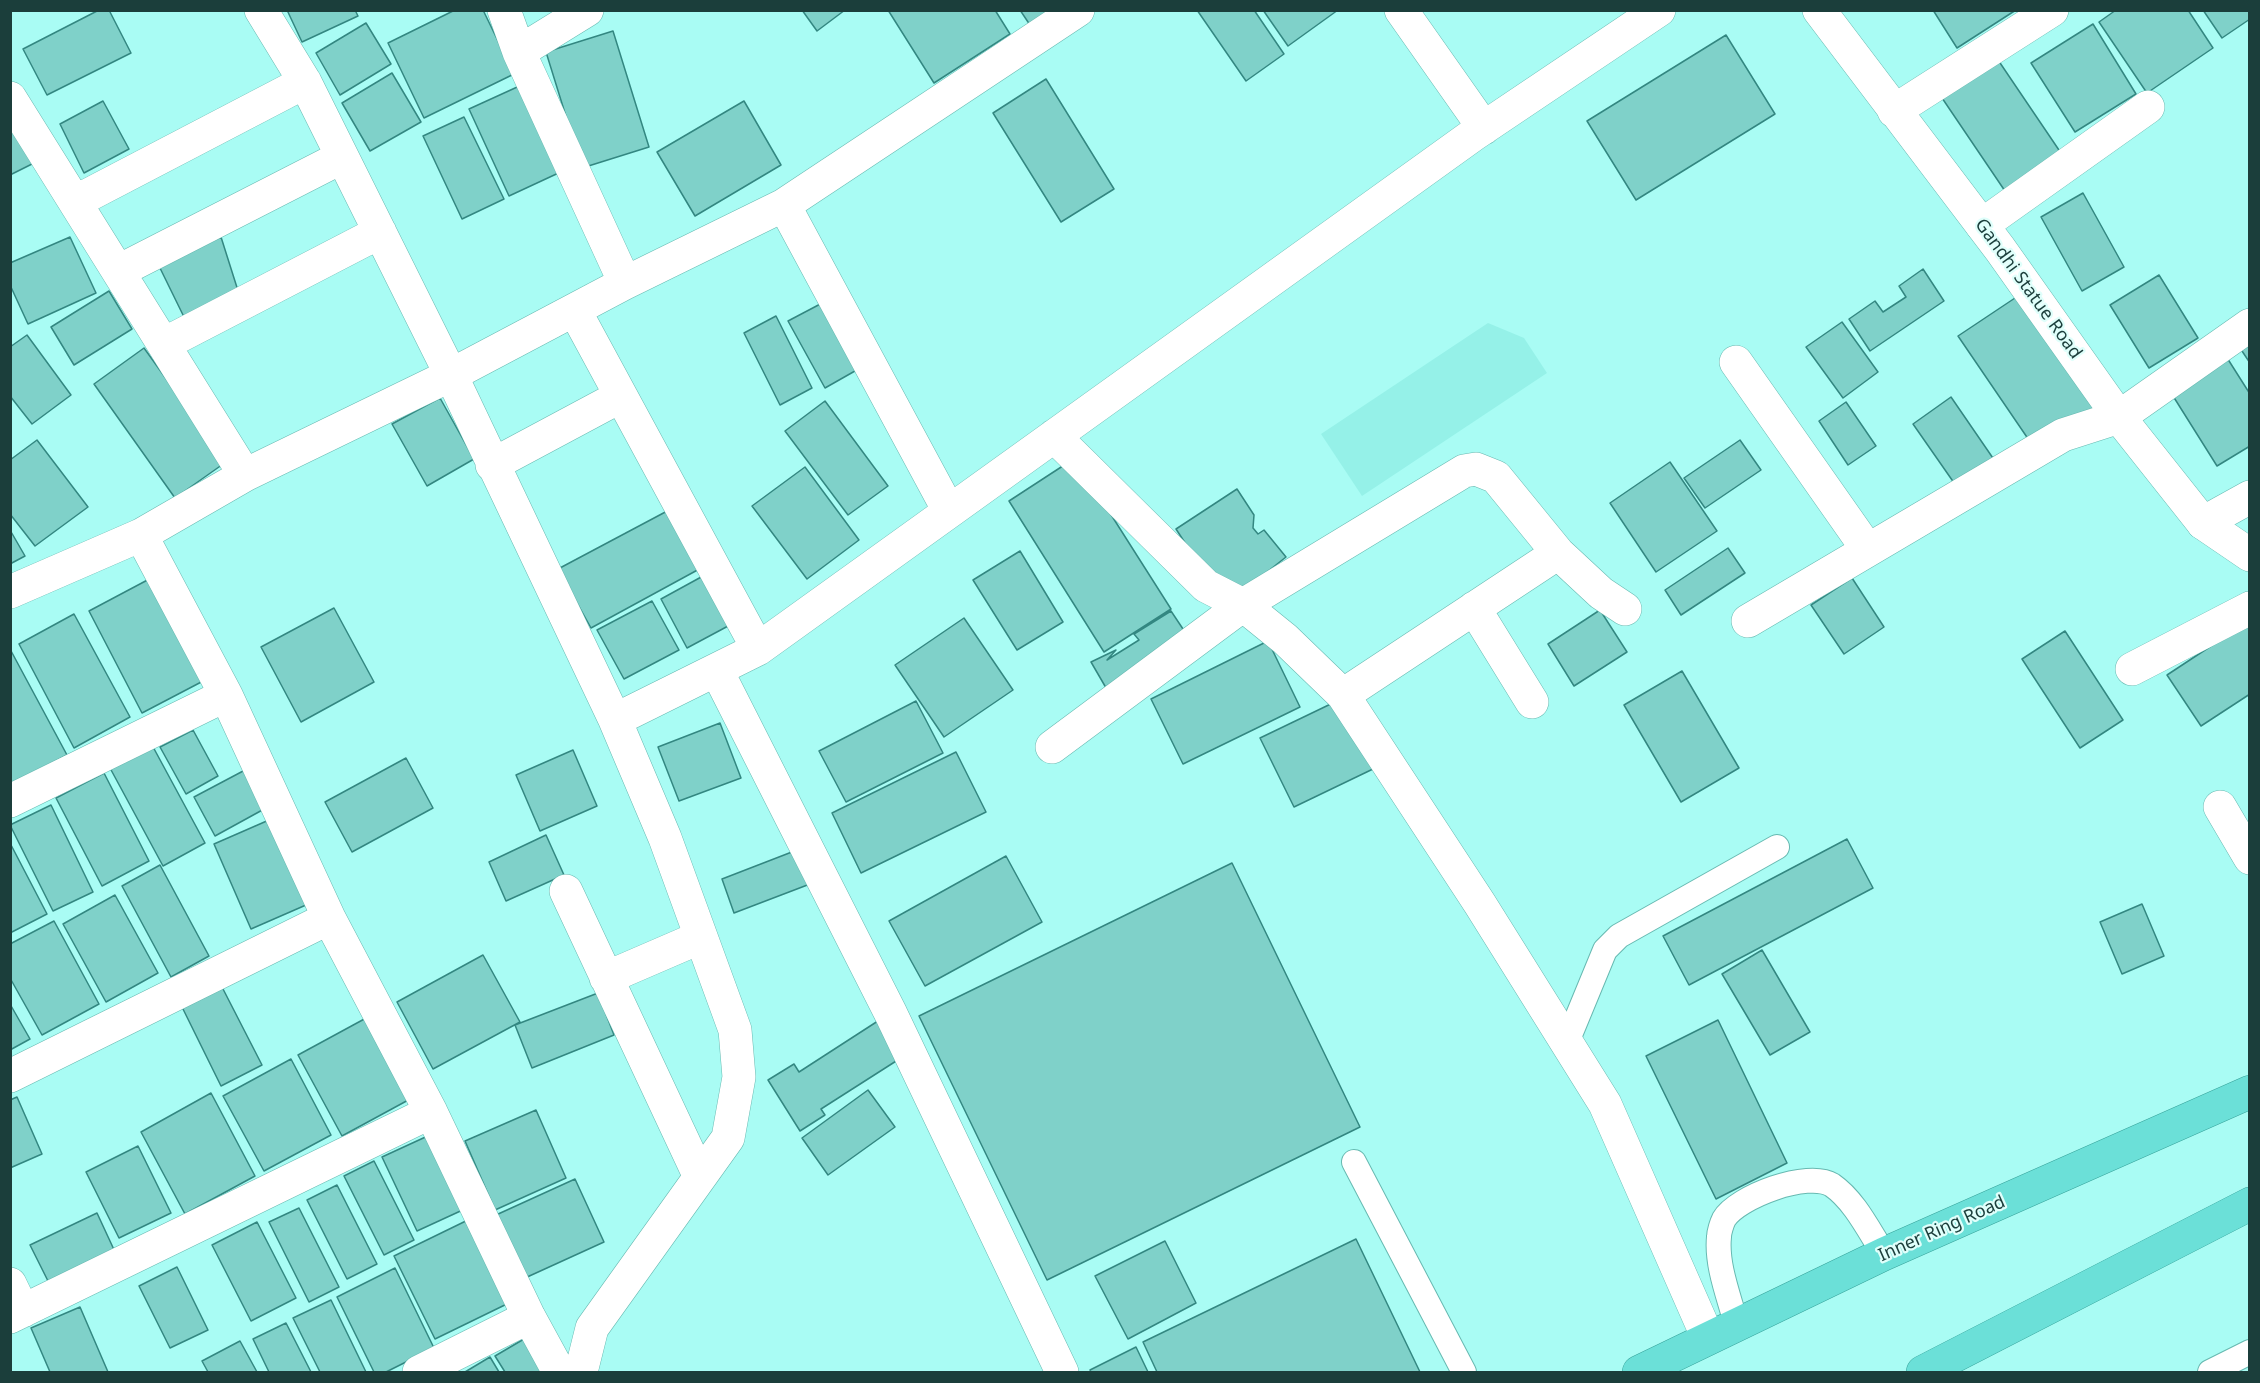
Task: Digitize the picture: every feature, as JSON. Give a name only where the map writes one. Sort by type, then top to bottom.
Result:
[{"type":"highway","name":"Inner Ring Road","points":[[1639,1372],[1884,1254],[2250,1092]]},
{"type":"highway","points":[[1923,1372],[2250,1204]]},
{"type":"street","points":[[261,10],[305,82],[380,232],[451,375],[615,720],[665,838],[735,1030],[739,1077],[728,1138],[592,1328],[581,1372]]},
{"type":"street","points":[[504,10],[519,52],[626,283]]},
{"type":"street","points":[[519,52],[587,10]]},
{"type":"street","points":[[10,592],[141,535],[246,475],[451,375],[626,283],[784,206],[1078,10]]},
{"type":"street","points":[[1401,10],[1484,128]]},
{"type":"street","points":[[615,720],[758,649],[1484,128],[1659,10]]},
{"type":"street","name":"Gandhi Statue Road","points":[[1819,10],[1982,225],[2119,417],[2203,523],[2250,555]]},
{"type":"street","points":[[1894,111],[2052,10]]},
{"type":"street","points":[[75,202],[305,82]]},
{"type":"street","points":[[10,98],[246,475]]},
{"type":"street","points":[[1982,225],[2148,107]]},
{"type":"street","points":[[119,271],[342,157]]},
{"type":"street","points":[[784,206],[949,511]]},
{"type":"street","points":[[164,344],[380,232]]},
{"type":"street","points":[[575,311],[758,649]]},
{"type":"street","points":[[1748,621],[2063,435],[2119,417],[2250,325]]},
{"type":"street","points":[[1736,362],[1868,550]]},
{"type":"street","points":[[492,465],[621,396]]},
{"type":"street","points":[[1054,436],[1206,586],[1243,605],[1286,639],[1343,695],[1605,1104],[1722,1332]]},
{"type":"street","points":[[1052,747],[1243,605],[1464,471],[1476,469],[1496,477],[1558,553],[1601,593],[1625,609]]},
{"type":"street","points":[[2203,523],[2250,497]]},
{"type":"street","points":[[141,535],[226,695],[329,918],[432,1112],[529,1317],[559,1372]]},
{"type":"street","points":[[1343,695],[1558,553]]},
{"type":"street","points":[[1474,608],[1532,702]]},
{"type":"street","points":[[2132,669],[2250,608]]},
{"type":"street","points":[[717,671],[891,1014],[1062,1372]]},
{"type":"street","points":[[10,801],[226,695]]},
{"type":"street","points":[[2220,807],[2250,858]]},
{"type":"street","points":[[566,891],[700,1177]]},
{"type":"street","points":[[10,1076],[329,918]]},
{"type":"street","points":[[606,978],[701,937]]},
{"type":"street","points":[[15,1304],[432,1112]]},
{"type":"street","points":[[419,1372],[529,1317]]},
{"type":"lane","points":[[1567,1042],[1605,950],[1618,936],[1777,847]]},
{"type":"lane","points":[[1354,1162],[1464,1372]]},
{"type":"lane","points":[[1722,1332],[1719,1236],[1724,1218],[1749,1200],[1781,1185],[1809,1178],[1830,1184],[1850,1202],[1884,1254]]},
{"type":"lane","points":[[2210,1372],[2250,1352]]},
{"type":"shaded area","points":[[1488,323],[1524,338],[1547,373],[1362,496],[1321,434]]},
{"type":"building","points":[[99,10],[109,10],[131,53],[47,95],[23,49]]},
{"type":"building","points":[[287,10],[355,10],[358,16],[302,42]]},
{"type":"building","points":[[455,10],[483,10],[514,74],[424,118],[388,43]]},
{"type":"building","points":[[802,10],[845,10],[817,31]]},
{"type":"building","points":[[888,10],[995,10],[1010,34],[934,83]]},
{"type":"building","points":[[1020,10],[1052,10],[1030,25]]},
{"type":"building","points":[[1197,10],[1254,10],[1284,54],[1246,81]]},
{"type":"building","points":[[1263,10],[1338,10],[1288,46]]},
{"type":"building","points":[[1933,10],[2016,10],[1957,48]]},
{"type":"building","points":[[2116,10],[2188,10],[2213,48],[2147,93],[2099,22]]},
{"type":"building","points":[[2203,10],[2250,10],[2250,19],[2222,38]]},
{"type":"building","points":[[366,23],[391,64],[340,95],[316,53]]},
{"type":"building","points":[[2093,24],[2136,94],[2075,132],[2031,63]]},
{"type":"building","points":[[613,31],[649,147],[582,168],[546,52]]},
{"type":"building","points":[[1726,35],[1775,114],[1636,200],[1587,121]]},
{"type":"building","points":[[1994,54],[2063,156],[2007,194],[1938,92]]},
{"type":"building","points":[[392,73],[421,122],[370,151],[342,103]]},
{"type":"building","points":[[1046,79],[1114,189],[1061,222],[993,113]]},
{"type":"building","points":[[526,83],[565,170],[509,196],[469,109]]},
{"type":"building","points":[[103,101],[129,149],[84,173],[60,124]]},
{"type":"building","points":[[744,101],[781,165],[695,216],[657,152]]},
{"type":"building","points":[[10,112],[36,162],[10,175]]},
{"type":"building","points":[[464,117],[504,199],[462,219],[423,136]]},
{"type":"building","points":[[2083,193],[2124,267],[2082,291],[2041,217]]},
{"type":"building","points":[[70,237],[96,293],[28,324],[10,285],[10,263]]},
{"type":"building","points":[[221,237],[240,297],[184,317],[158,264]]},
{"type":"building","points":[[1923,269],[1944,301],[1870,351],[1849,319],[1875,301],[1883,312],[1906,297],[1899,286]]},
{"type":"building","points":[[2159,275],[2198,338],[2149,368],[2110,305]]},
{"type":"building","points":[[109,291],[132,329],[74,365],[51,327]]},
{"type":"building","points":[[2018,296],[2094,409],[2035,449],[1958,336]]},
{"type":"building","points":[[826,301],[862,367],[825,388],[788,321]]},
{"type":"building","points":[[776,316],[812,388],[780,405],[744,333]]},
{"type":"building","points":[[1842,322],[1878,372],[1843,398],[1806,347]]},
{"type":"building","points":[[27,335],[71,395],[32,424],[10,396],[10,347]]},
{"type":"building","points":[[2250,342],[2250,363],[2240,348]]},
{"type":"building","points":[[144,348],[226,462],[175,498],[94,384]]},
{"type":"building","points":[[2224,353],[2250,394],[2250,446],[2217,466],[2168,388]]},
{"type":"building","points":[[1951,397],[1997,464],[1959,490],[1913,424]]},
{"type":"building","points":[[440,398],[474,459],[427,486],[392,424]]},
{"type":"building","points":[[825,401],[888,486],[848,515],[785,431]]},
{"type":"building","points":[[1846,402],[1876,446],[1848,465],[1819,421]]},
{"type":"building","points":[[37,440],[88,507],[35,546],[10,514],[10,460]]},
{"type":"building","points":[[1740,440],[1761,470],[1705,508],[1684,478]]},
{"type":"building","points":[[1075,458],[1171,609],[1104,652],[1009,501]]},
{"type":"building","points":[[1670,462],[1717,531],[1656,572],[1610,503]]},
{"type":"building","points":[[805,467],[859,540],[807,579],[752,506]]},
{"type":"building","points":[[1237,489],[1254,515],[1253,528],[1258,534],[1264,530],[1286,557],[1238,595],[1208,578],[1176,529]]},
{"type":"building","points":[[671,509],[703,567],[591,628],[558,569]]},
{"type":"building","points":[[10,530],[25,556],[10,564]]},
{"type":"building","points":[[1728,548],[1745,573],[1681,615],[1665,590]]},
{"type":"building","points":[[1020,551],[1063,622],[1017,650],[973,580]]},
{"type":"building","points":[[155,576],[207,679],[142,713],[89,611]]},
{"type":"building","points":[[703,576],[730,625],[687,648],[661,599]]},
{"type":"building","points":[[1852,578],[1884,627],[1844,654],[1811,605]]},
{"type":"building","points":[[652,601],[679,650],[624,679],[597,630]]},
{"type":"building","points":[[334,608],[374,682],[301,722],[261,647]]},
{"type":"building","points":[[1600,610],[1627,652],[1574,686],[1548,644]]},
{"type":"building","points":[[1171,611],[1191,641],[1109,693],[1091,662],[1116,650],[1107,660],[1139,640],[1134,634]]},
{"type":"building","points":[[74,614],[130,717],[74,748],[19,644]]},
{"type":"building","points":[[964,618],[1013,690],[944,737],[895,665]]},
{"type":"building","points":[[2246,623],[2250,628],[2250,694],[2201,726],[2167,675]]},
{"type":"building","points":[[2065,631],[2123,720],[2080,748],[2022,659]]},
{"type":"building","points":[[1268,641],[1300,707],[1183,764],[1151,699]]},
{"type":"building","points":[[10,649],[67,755],[12,785],[10,782]]},
{"type":"building","points":[[1682,671],[1739,768],[1681,802],[1624,705]]},
{"type":"building","points":[[1339,700],[1373,769],[1294,807],[1260,738]]},
{"type":"building","points":[[916,701],[943,753],[846,802],[819,751]]},
{"type":"building","points":[[720,723],[741,778],[679,801],[658,747]]},
{"type":"building","points":[[193,730],[218,776],[186,794],[160,747]]},
{"type":"building","points":[[152,745],[205,843],[163,866],[110,768]]},
{"type":"building","points":[[573,750],[597,806],[540,831],[516,775]]},
{"type":"building","points":[[956,752],[986,812],[861,873],[832,813]]},
{"type":"building","points":[[406,758],[433,808],[352,852],[325,802]]},
{"type":"building","points":[[245,770],[266,808],[215,836],[194,797]]},
{"type":"building","points":[[104,773],[149,861],[102,886],[56,798]]},
{"type":"building","points":[[51,805],[93,892],[53,911],[10,825]]},
{"type":"building","points":[[269,820],[306,905],[251,929],[214,844]]},
{"type":"building","points":[[546,835],[564,875],[506,901],[489,862]]},
{"type":"building","points":[[1847,839],[1873,888],[1689,985],[1663,936]]},
{"type":"building","points":[[10,843],[47,914],[10,933]]},
{"type":"building","points":[[797,850],[810,884],[734,913],[722,879]]},
{"type":"building","points":[[1006,856],[1042,922],[925,986],[889,921]]},
{"type":"building","points":[[1232,863],[1360,1127],[1047,1280],[919,1016]]},
{"type":"building","points":[[160,865],[209,956],[171,977],[122,886]]},
{"type":"building","points":[[115,895],[158,973],[106,1002],[63,924]]},
{"type":"building","points":[[2142,904],[2164,956],[2122,974],[2100,922]]},
{"type":"building","points":[[54,921],[99,1004],[42,1035],[10,978],[10,944]]},
{"type":"building","points":[[1762,950],[1810,1032],[1770,1055],[1722,974]]},
{"type":"building","points":[[483,955],[520,1022],[433,1069],[397,1002]]},
{"type":"building","points":[[222,987],[262,1065],[221,1086],[182,1007]]},
{"type":"building","points":[[598,993],[614,1035],[532,1068],[515,1025]]},
{"type":"building","points":[[10,1004],[30,1039],[10,1050]]},
{"type":"building","points":[[368,1017],[412,1098],[342,1136],[298,1055]]},
{"type":"building","points":[[881,1019],[904,1056],[821,1109],[825,1115],[800,1131],[768,1080],[794,1064],[799,1072]]},
{"type":"building","points":[[1718,1020],[1787,1163],[1716,1199],[1646,1056]]},
{"type":"building","points":[[291,1059],[331,1135],[264,1171],[223,1096]]},
{"type":"building","points":[[868,1090],[895,1127],[828,1175],[802,1138]]},
{"type":"building","points":[[211,1093],[255,1176],[185,1214],[141,1132]]},
{"type":"building","points":[[17,1097],[42,1154],[10,1168],[10,1100]]},
{"type":"building","points":[[536,1110],[566,1178],[495,1210],[465,1141]]},
{"type":"building","points":[[432,1134],[467,1208],[417,1231],[382,1157]]},
{"type":"building","points":[[138,1146],[171,1213],[119,1238],[86,1172]]},
{"type":"building","points":[[374,1161],[414,1240],[384,1255],[344,1176]]},
{"type":"building","points":[[575,1179],[604,1242],[525,1278],[496,1215]]},
{"type":"building","points":[[337,1185],[377,1264],[347,1279],[307,1200]]},
{"type":"building","points":[[299,1208],[339,1287],[309,1302],[269,1222]]},
{"type":"building","points":[[97,1213],[116,1254],[50,1285],[30,1245]]},
{"type":"building","points":[[472,1218],[513,1301],[435,1339],[394,1256]]},
{"type":"building","points":[[257,1222],[296,1298],[251,1321],[212,1245]]},
{"type":"building","points":[[1356,1239],[1420,1372],[1157,1372],[1143,1342]]},
{"type":"building","points":[[1165,1241],[1196,1303],[1128,1339],[1095,1276]]},
{"type":"building","points":[[177,1267],[208,1330],[170,1348],[139,1286]]},
{"type":"building","points":[[395,1268],[434,1348],[386,1372],[374,1372],[337,1297]]},
{"type":"building","points":[[331,1300],[366,1372],[320,1372],[293,1318]]},
{"type":"building","points":[[80,1307],[108,1372],[50,1372],[31,1328]]},
{"type":"building","points":[[286,1323],[311,1372],[269,1372],[253,1339]]},
{"type":"building","points":[[524,1339],[544,1372],[505,1372],[495,1356]]},
{"type":"building","points":[[240,1341],[257,1372],[208,1372],[202,1361]]},
{"type":"building","points":[[1136,1347],[1148,1372],[1091,1372],[1090,1370]]},
{"type":"building","points":[[490,1357],[499,1372],[465,1372]]}]
